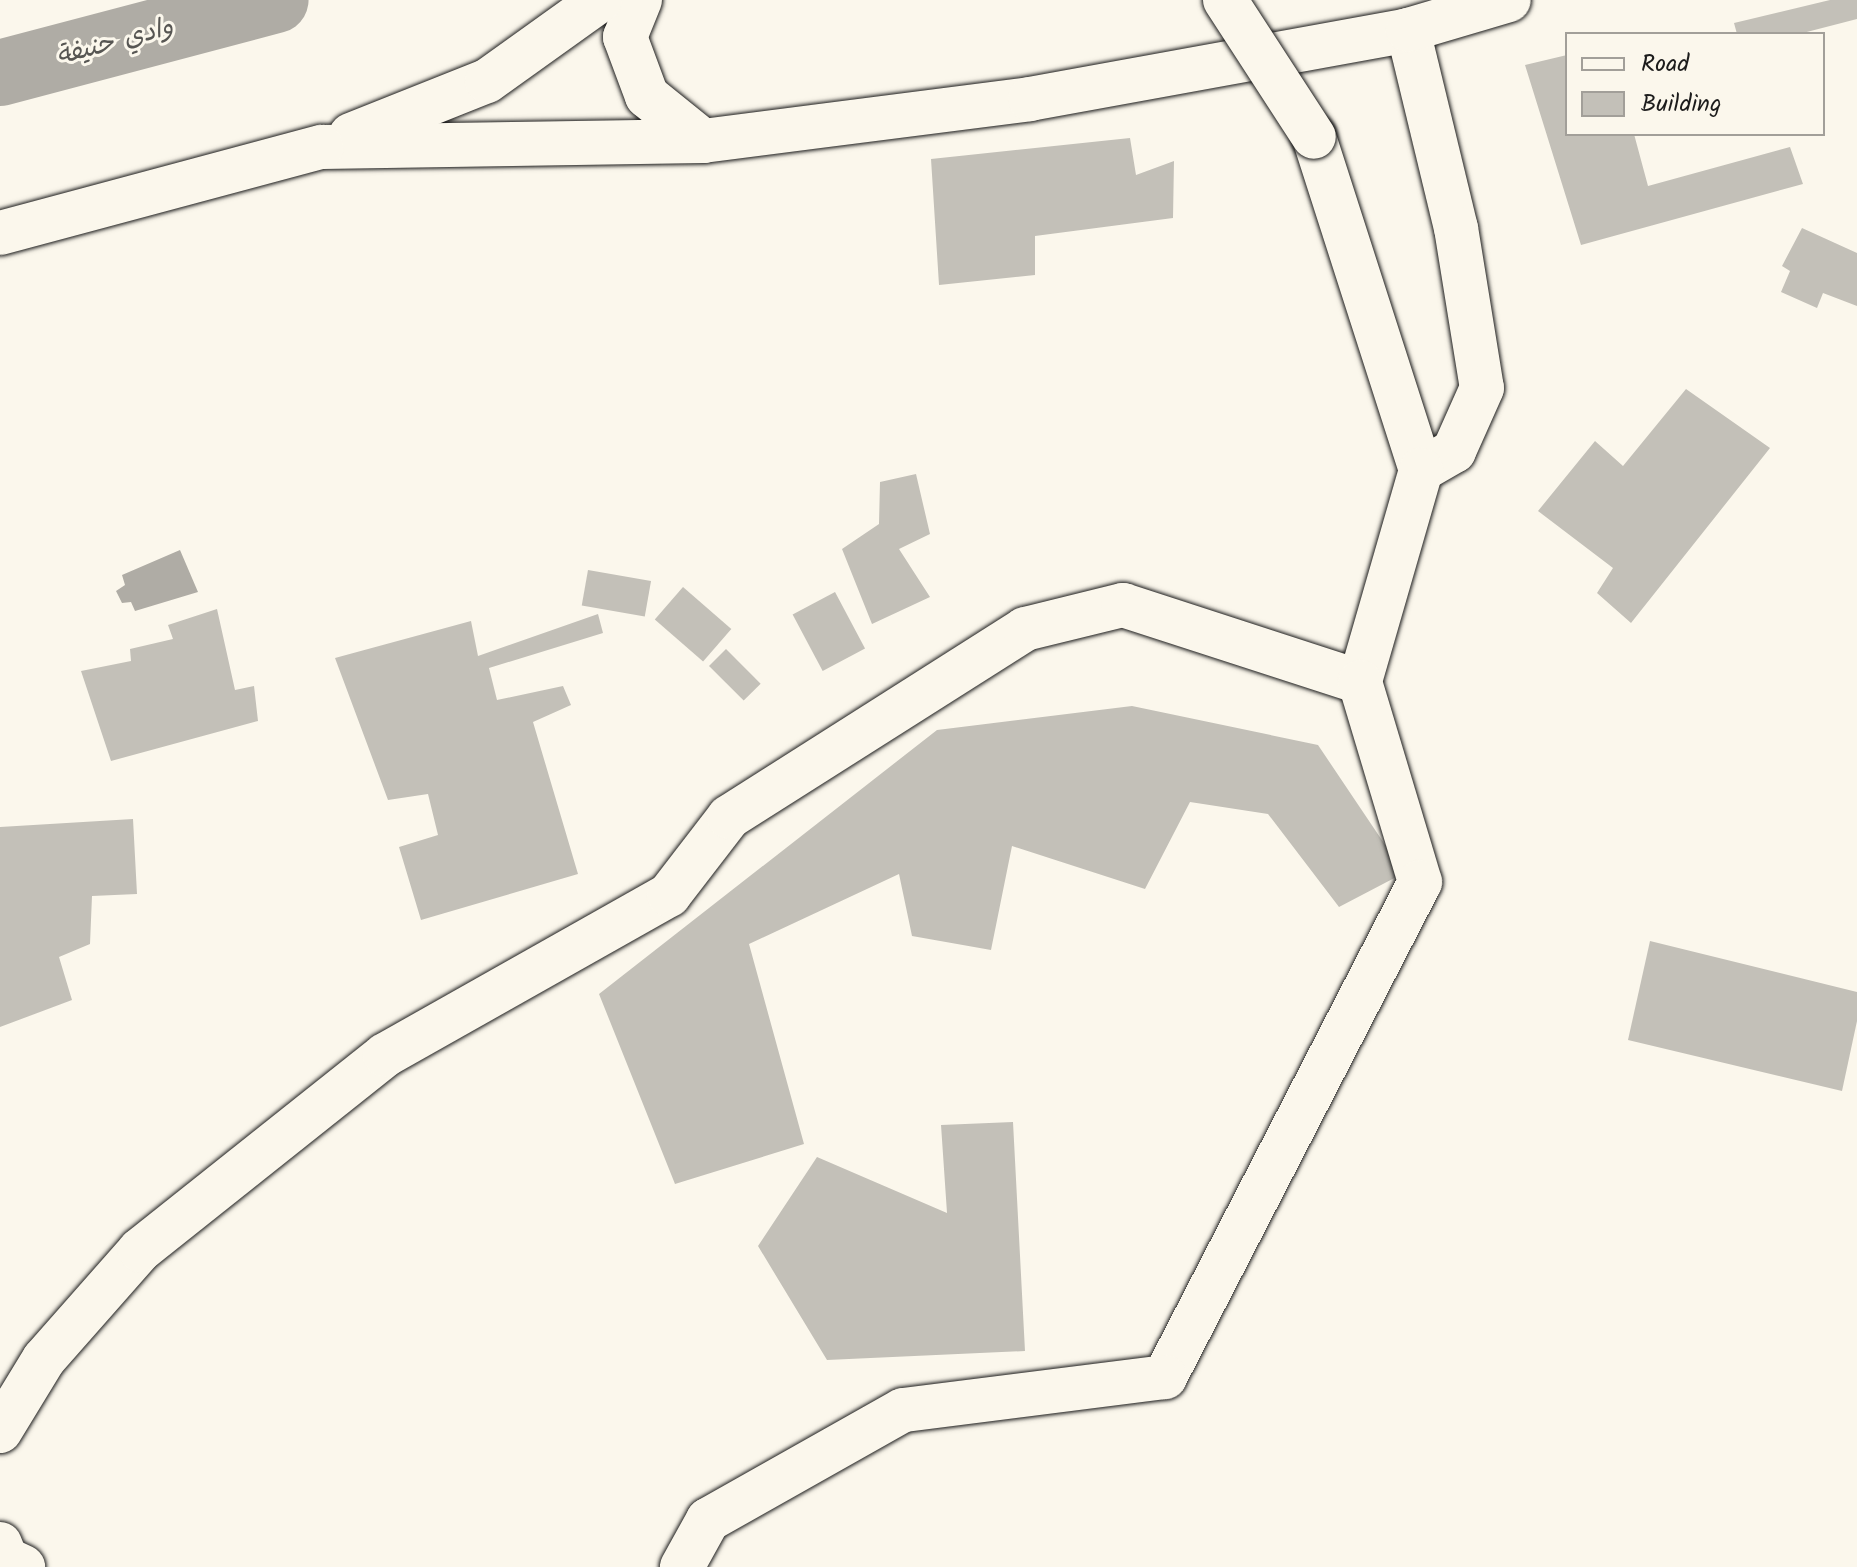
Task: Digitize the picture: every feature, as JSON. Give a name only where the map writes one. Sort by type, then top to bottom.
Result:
[{"type":"street","points":[[0,233],[322,147],[487,81],[600,0]]},
{"type":"street","points":[[640,0],[625,37],[647,96],[703,141]]},
{"type":"street","points":[[682,1567],[708,1520],[903,1410],[1165,1377],[1420,882],[1360,682],[1421,470],[1314,137],[1225,0]]},
{"type":"street","points":[[322,147],[703,141],[1030,99],[1408,30],[1509,0]]},
{"type":"street","points":[[1408,30],[1456,228],[1482,388],[1454,451],[1421,470]]},
{"type":"street","points":[[0,1431],[44,1359],[140,1250],[385,1055],[669,895],[729,817],[1025,629],[1123,605],[1360,682]]},
{"type":"street","points":[[0,1544],[6,1559],[23,1567]]},
{"type":"shaded area","points":[[180,550],[198,592],[135,611],[131,602],[122,603],[116,591],[125,585],[122,575]]},
{"type":"building","points":[[1830,0],[1857,0],[1857,19],[1807,32],[1736,32],[1734,23]]},
{"type":"building","points":[[1565,55],[1565,136],[1635,136],[1648,186],[1790,147],[1803,184],[1581,245],[1525,65]]},
{"type":"building","points":[[1130,138],[1136,175],[1174,161],[1173,218],[1035,236],[1035,275],[939,285],[931,159]]},
{"type":"building","points":[[1802,228],[1857,253],[1857,306],[1823,293],[1817,308],[1781,292],[1790,271],[1782,266]]},
{"type":"building","points":[[1686,389],[1770,448],[1631,623],[1597,593],[1613,568],[1538,511],[1595,441],[1623,466]]},
{"type":"building","points":[[916,474],[930,534],[899,549],[930,597],[872,624],[842,549],[879,524],[880,482]]},
{"type":"building","points":[[588,570],[651,581],[645,617],[582,605]]},
{"type":"building","points":[[683,587],[731,629],[703,661],[655,619]]},
{"type":"building","points":[[835,592],[865,649],[823,671],[793,615]]},
{"type":"building","points":[[217,609],[235,690],[254,686],[258,721],[111,761],[81,671],[131,661],[130,649],[173,639],[168,625]]},
{"type":"building","points":[[598,614],[603,633],[489,668],[497,700],[563,686],[571,705],[533,722],[578,874],[421,920],[399,847],[438,835],[428,794],[388,800],[335,658],[471,621],[478,656]]},
{"type":"building","points":[[726,649],[761,684],[744,701],[709,666]]},
{"type":"building","points":[[1132,706],[1318,745],[1404,873],[1339,907],[1268,814],[1190,802],[1145,889],[1012,846],[991,950],[912,936],[899,874],[749,944],[804,1144],[675,1184],[599,994],[937,730]]},
{"type":"building","points":[[133,819],[137,894],[92,896],[90,944],[59,957],[72,1000],[0,1027],[0,827]]},
{"type":"building","points":[[1650,941],[1857,992],[1857,1021],[1842,1091],[1628,1040]]},
{"type":"building","points":[[1013,1122],[1025,1351],[827,1360],[758,1246],[817,1157],[947,1213],[941,1125]]},
{"type":"waterway","name":"وادي حنيفة","points":[[0,73],[276,0]]}]
